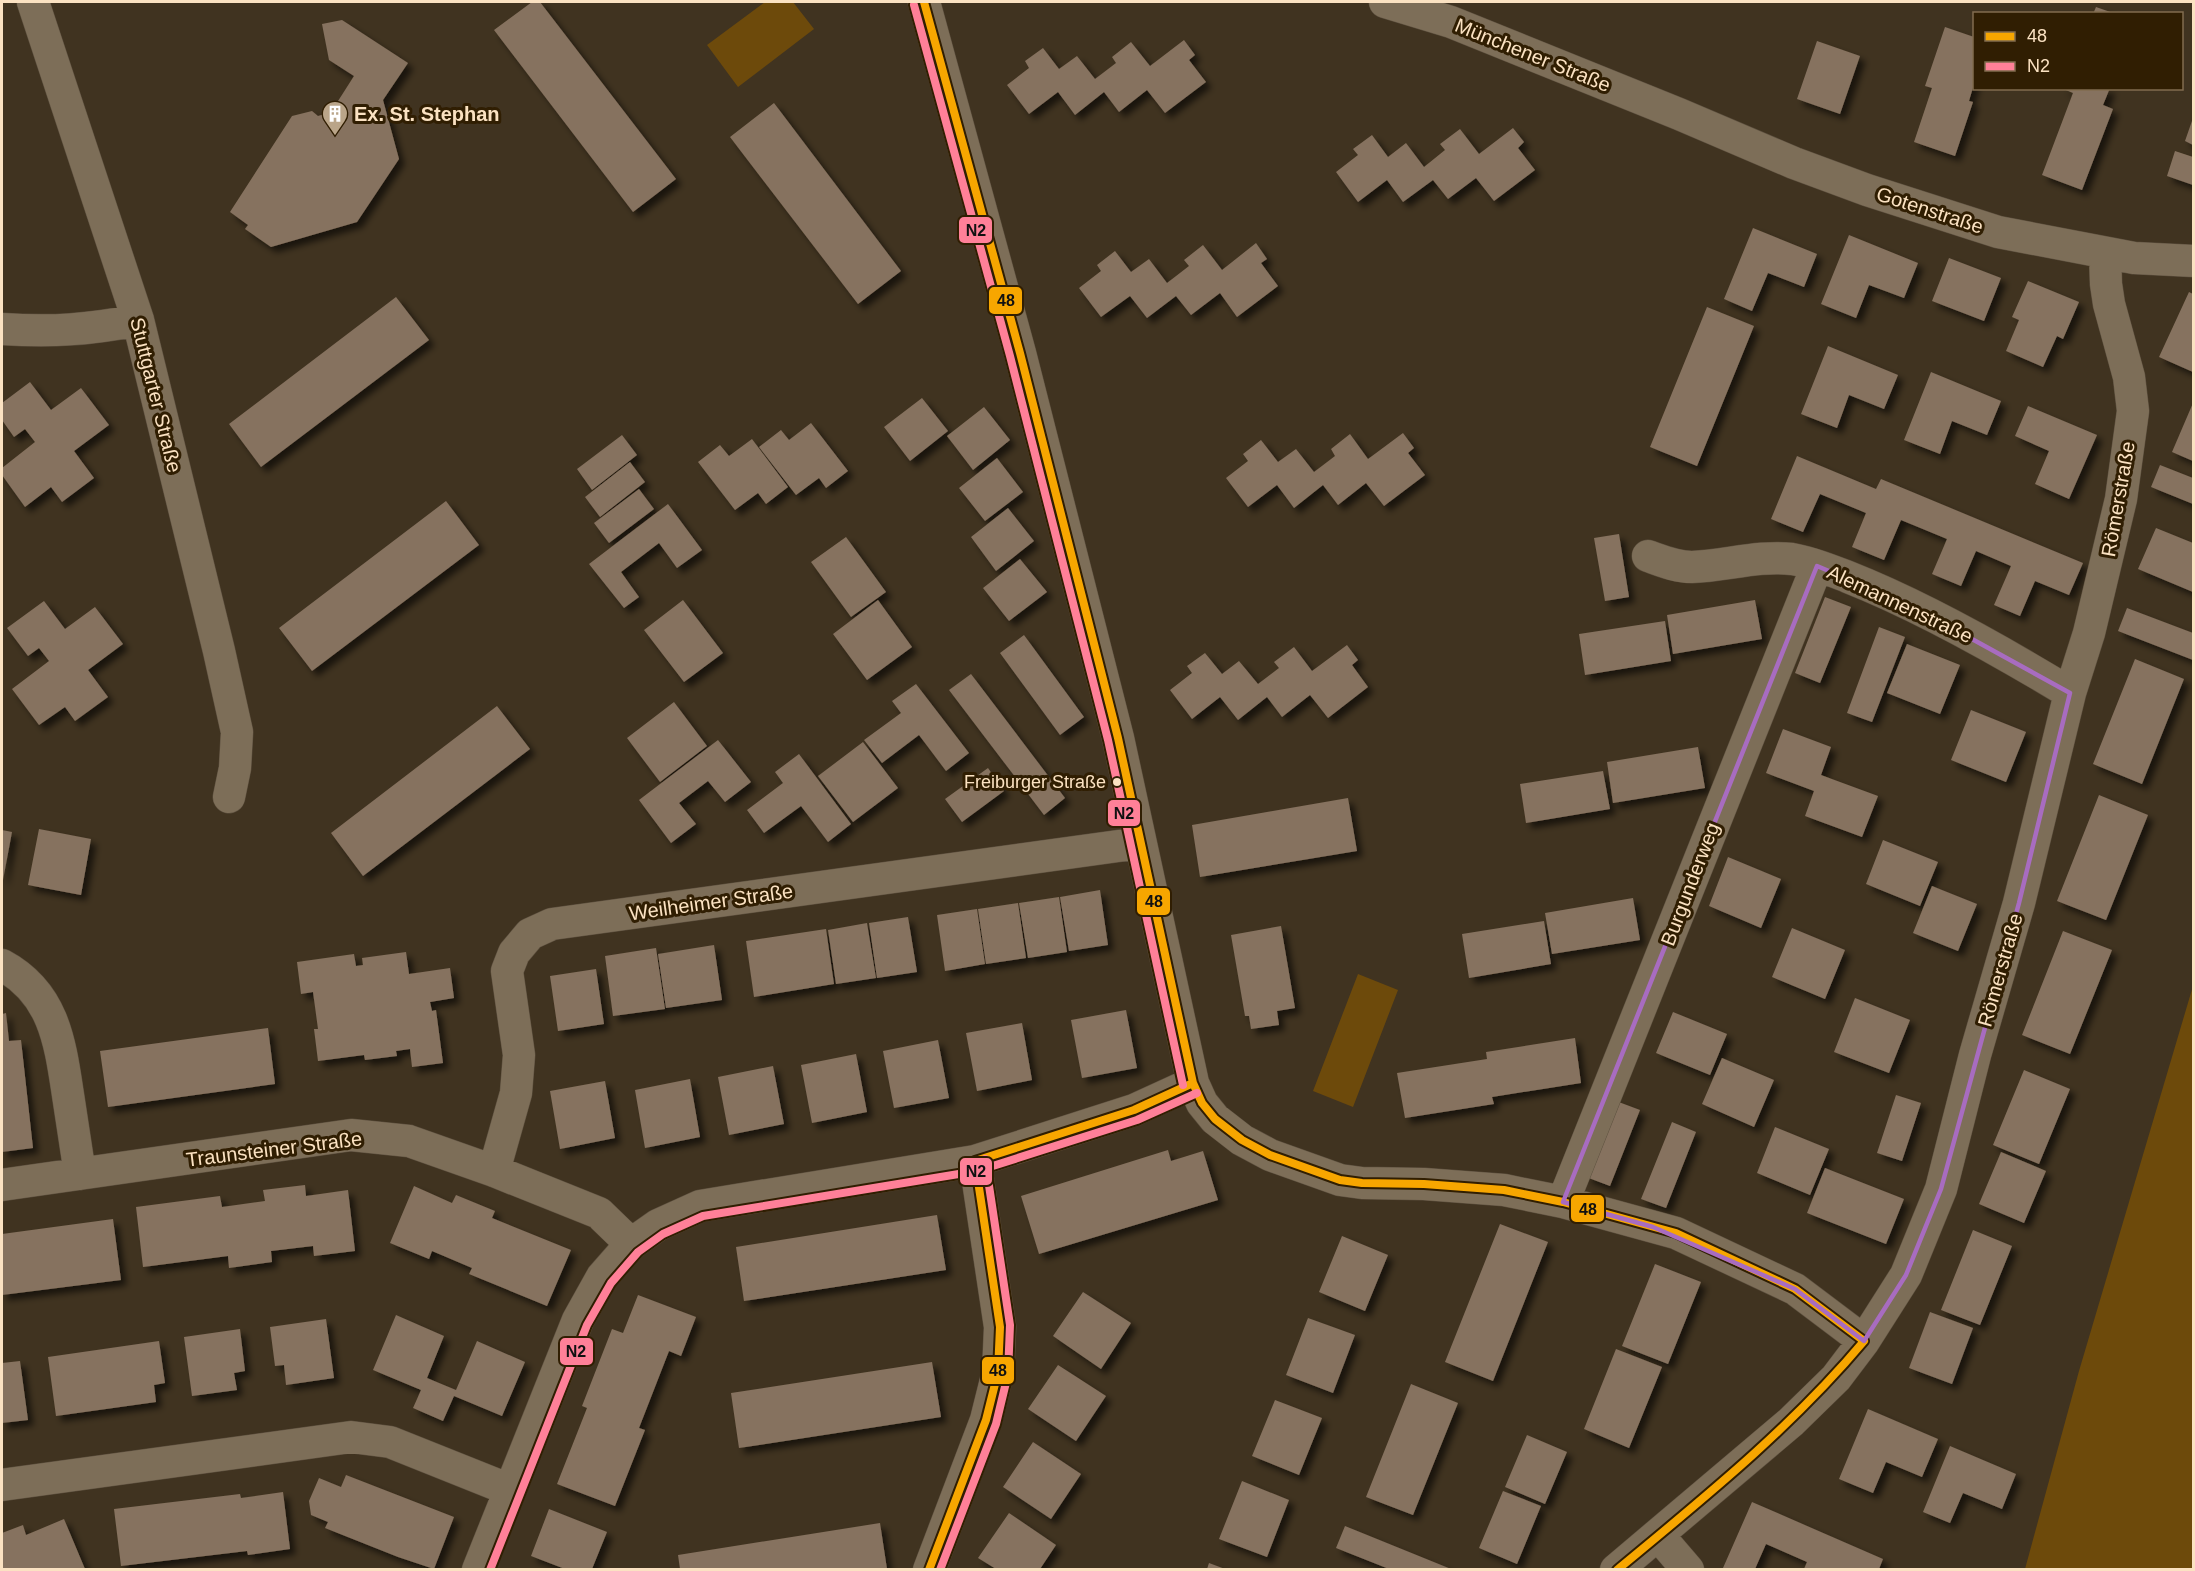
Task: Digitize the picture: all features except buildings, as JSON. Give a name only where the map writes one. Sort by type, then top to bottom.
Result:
[{"type":"street","name":"Stuttgarter Straße","points":[[33,2],[138,320],[237,732],[235,768],[229,796]]},
{"type":"street","points":[[924,2],[1026,376],[1118,738],[1193,1083],[1202,1103],[1215,1119],[1242,1140],[1270,1155],[1340,1180],[1504,1190],[1563,1202],[1676,1233],[1795,1289],[1864,1341]]},
{"type":"street","name":"Münchener Straße","points":[[1385,2],[1450,22],[1679,114]]},
{"type":"street","name":"Gotenstraße","points":[[1679,114],[1794,163],[1868,190],[1998,232],[2134,258],[2193,261]]},
{"type":"street","name":"Römerstraße","points":[[1616,1569],[1791,1422],[1836,1378],[1864,1341],[1906,1275],[1941,1189],[1975,1055],[2019,903],[2070,693],[2089,633],[2116,521],[2133,411],[2129,377],[2109,304],[2105,253]]},
{"type":"street","points":[[2,329],[51,332],[94,328],[138,320]]},
{"type":"street","name":"Alemannenstraße","points":[[1648,556],[1672,564],[1691,567],[1763,558],[1792,560],[1817,566],[1872,587],[1912,606],[2024,665],[2070,693]]},
{"type":"street","name":"Burgunderweg","points":[[1563,1202],[1671,934],[1757,711],[1817,566]]},
{"type":"street","name":"Weilheimer Straße","points":[[494,1171],[516,1093],[519,1055],[507,971],[514,953],[530,934],[552,924],[1140,843]]},
{"type":"street","points":[[2,965],[27,983],[53,1021],[60,1044],[80,1174]]},
{"type":"street","points":[[478,1569],[578,1320],[602,1277],[631,1244],[657,1225],[700,1206],[975,1161],[1134,1110],[1193,1083]]},
{"type":"street","name":"Traunsteiner Straße","points":[[2,1185],[351,1135],[409,1141],[494,1171],[599,1214],[631,1244]]},
{"type":"street","points":[[929,1569],[986,1420],[998,1372],[1000,1327],[975,1161]]},
{"type":"street","points":[[2,1485],[351,1437],[390,1442],[510,1490]]},
{"type":"street","points":[[1658,1535],[1688,1569]]},
{"type":"highlighted area","points":[[1817,566],[1912,606],[2070,693],[2019,903],[1941,1189],[1906,1275],[1864,1341],[1795,1289],[1653,1227],[1563,1202]]},
{"type":"shaded area","points":[[765,2],[793,2],[814,29],[738,87],[707,45]]},
{"type":"shaded area","points":[[1358,974],[1398,990],[1353,1107],[1313,1091]]},
{"type":"shaded area","points":[[2193,986],[2193,1569],[2025,1569],[2079,1371]]},
{"type":"transit line","name":"48","points":[[924,2],[1020,353],[1118,738],[1193,1083],[1202,1103],[1215,1119],[1242,1140],[1270,1155],[1340,1180],[1504,1190],[1563,1202],[1676,1233],[1795,1289],[1864,1341]]},
{"type":"transit line","name":"N2","points":[[914,5],[1010,356],[1108,740],[1183,1085]]},
{"type":"transit line","name":"48","points":[[975,1161],[1134,1110],[1193,1083]]},
{"type":"transit line","name":"N2","points":[[490,1570],[587,1325],[611,1283],[638,1252],[663,1234],[703,1216],[977,1171],[1137,1120],[1197,1093]]},
{"type":"transit line","name":"N2","points":[[940,1570],[996,1424],[1008,1374],[1010,1325],[985,1159]]},
{"type":"transit line","name":"48","points":[[929,1570],[986,1420],[998,1372],[1000,1327],[975,1161]]},
{"type":"transit line","name":"48","points":[[1617,1570],[1777,1433],[1864,1341]]},
{"type":"place","name":"Ex. St. Stephan","points":[[335,137]]},
{"type":"place","name":"Freiburger Straße","points":[[1117,782]]}]
